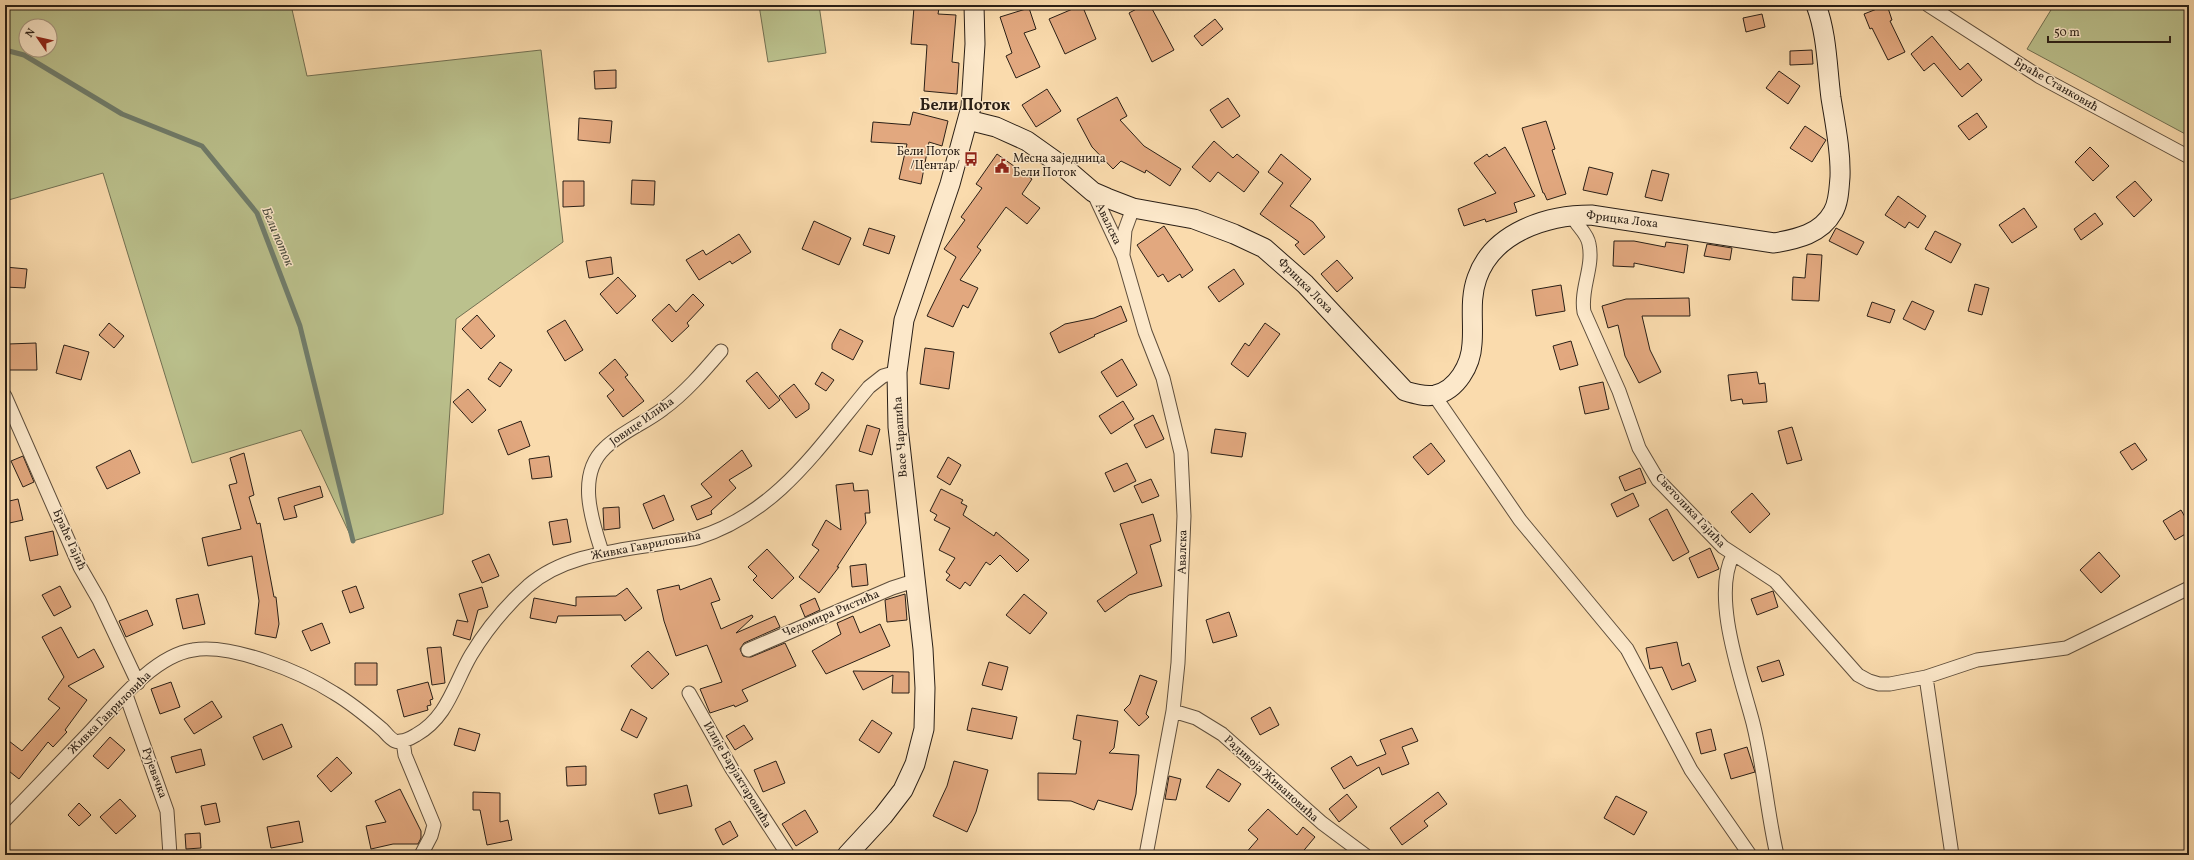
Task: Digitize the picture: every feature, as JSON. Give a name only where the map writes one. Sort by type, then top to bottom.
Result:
[{"type":"street","name":"Васе Чарапића","points":[[848,855],[883,816],[903,790],[922,744],[925,688],[898,427],[897,372],[904,320],[948,188],[968,120],[974,92],[974,5]]},
{"type":"street","name":"Фрицка Лоха","points":[[1133,208],[1189,218],[1234,234],[1264,248],[1305,284],[1405,391],[1418,395],[1434,395],[1453,386],[1469,361],[1472,346],[1472,294],[1476,278],[1489,256],[1506,240],[1530,226],[1550,219],[1572,215],[1610,217],[1774,242],[1791,240],[1811,233],[1826,224],[1834,211],[1838,200],[1840,169],[1824,42],[1816,5]]},
{"type":"street","name":"Браће Станковић","points":[[1928,5],[2040,78],[2189,157]]},
{"type":"street","name":"Авалска","points":[[968,120],[996,127],[1027,141],[1065,168],[1092,192],[1133,208],[1126,230],[1123,256]]},
{"type":"street","name":"Авалска","points":[[1092,192],[1123,256],[1145,332],[1163,378],[1181,453],[1184,516],[1183,571],[1178,663],[1173,712],[1146,855]]},
{"type":"street","name":"Светолика Гајића","points":[[1572,215],[1587,235],[1590,245],[1589,273],[1583,301],[1584,312],[1619,391],[1643,457],[1658,480],[1692,516],[1733,555],[1775,581],[1858,675],[1879,684],[1926,677],[1977,660],[2066,648],[2189,588]]},
{"type":"street","name":"Јовице Илића","points":[[602,552],[594,526],[589,498],[589,483],[596,462],[604,449],[664,409],[721,351]]},
{"type":"street","name":"Живка Гавриловића","points":[[5,820],[138,682],[164,661],[190,650],[207,648],[227,650],[279,666],[316,682],[355,707],[392,739],[402,741],[421,732],[437,719],[459,682],[470,656],[497,619],[526,588],[539,578],[561,566],[602,552],[692,540],[727,527],[748,515],[770,500],[789,483],[875,381],[897,372]]},
{"type":"street","points":[[1434,395],[1520,520],[1627,649],[1691,770],[1750,855]]},
{"type":"street","name":"Браће Гајић","points":[[5,396],[80,567],[99,600],[138,682]]},
{"type":"street","points":[[1733,555],[1729,563],[1727,575],[1730,636],[1739,678],[1753,724],[1777,855]]},
{"type":"street","name":"Чедомира Ристића","points":[[748,650],[892,588],[914,581]]},
{"type":"street","points":[[1926,677],[1952,855]]},
{"type":"street","name":"Илије Барјактаровића","points":[[689,693],[732,769],[788,855]]},
{"type":"street","name":"Рујевачка","points":[[126,695],[168,812],[170,855]]},
{"type":"street","name":"Радивоја Живановића","points":[[1173,712],[1196,718],[1222,734],[1322,823],[1365,855]]},
{"type":"street","points":[[402,741],[434,825],[431,836],[422,855]]},
{"type":"green space","points":[[5,5],[291,5],[307,76],[541,50],[563,242],[456,319],[443,514],[353,541],[301,430],[192,463],[103,173],[5,201]]},
{"type":"green space","points":[[759,5],[819,5],[826,53],[768,62]]},
{"type":"green space","points":[[2054,5],[2189,5],[2189,136],[2027,49]]},
{"type":"building","points":[[1082,5],[1096,39],[1065,54],[1049,19]]},
{"type":"building","points":[[1144,5],[1150,5],[1174,50],[1152,62],[1129,13]]},
{"type":"building","points":[[1887,5],[1892,20],[1890,21],[1905,52],[1888,60],[1872,28],[1870,29],[1864,14]]},
{"type":"building","points":[[914,7],[939,8],[938,14],[956,15],[952,62],[959,63],[957,94],[924,91],[927,45],[911,44]]},
{"type":"building","points":[[1029,8],[1036,29],[1024,33],[1040,67],[1016,78],[1006,56],[1012,53],[1000,17]]},
{"type":"building","points":[[1762,14],[1765,27],[1746,32],[1743,18]]},
{"type":"building","points":[[1215,19],[1223,29],[1202,46],[1194,36]]},
{"type":"building","points":[[1932,36],[1960,70],[1968,63],[1982,80],[1962,97],[1934,63],[1924,71],[1911,54]]},
{"type":"building","points":[[1812,50],[1813,64],[1790,65],[1790,51]]},
{"type":"building","points":[[616,70],[616,88],[595,89],[594,71]]},
{"type":"building","points":[[1779,71],[1800,86],[1788,104],[1766,88]]},
{"type":"building","points":[[1047,89],[1061,111],[1036,127],[1022,105]]},
{"type":"building","points":[[1117,97],[1127,116],[1120,120],[1144,146],[1181,169],[1170,186],[1146,170],[1145,173],[1121,161],[1113,169],[1092,147],[1077,119]]},
{"type":"building","points":[[1228,98],[1240,116],[1222,128],[1210,110]]},
{"type":"building","points":[[913,112],[948,121],[942,146],[929,142],[921,184],[899,179],[907,144],[871,142],[873,122],[910,125]]},
{"type":"building","points":[[1977,113],[1987,127],[1969,140],[1958,126]]},
{"type":"building","points":[[579,118],[612,121],[610,143],[578,140]]},
{"type":"building","points":[[1546,121],[1555,149],[1552,150],[1566,194],[1547,200],[1543,193],[1522,128]]},
{"type":"building","points":[[1805,126],[1826,140],[1812,162],[1790,148]]},
{"type":"building","points":[[1214,141],[1233,158],[1237,154],[1259,172],[1244,192],[1218,172],[1210,182],[1192,167]]},
{"type":"building","points":[[1505,147],[1535,196],[1514,203],[1517,212],[1486,222],[1485,219],[1464,226],[1458,209],[1496,193],[1474,163],[1487,154],[1489,157]]},
{"type":"building","points":[[2090,147],[2109,166],[2093,181],[2075,162]]},
{"type":"building","points":[[997,154],[1032,179],[1022,194],[1040,208],[1027,224],[1006,207],[977,247],[981,250],[960,280],[978,288],[968,308],[963,305],[953,327],[927,316],[956,257],[944,249],[965,220],[961,217],[982,188],[976,184]]},
{"type":"building","points":[[1281,154],[1311,179],[1290,206],[1313,222],[1325,237],[1304,255],[1295,245],[1299,242],[1260,214],[1283,183],[1268,172]]},
{"type":"building","points":[[1589,167],[1613,173],[1607,195],[1583,190]]},
{"type":"building","points":[[1652,170],[1669,174],[1662,201],[1645,197]]},
{"type":"building","points":[[632,180],[655,181],[654,205],[631,204]]},
{"type":"building","points":[[563,181],[584,181],[584,206],[563,207]]},
{"type":"building","points":[[2135,181],[2152,200],[2134,217],[2116,197]]},
{"type":"building","points":[[1898,196],[1926,216],[1918,228],[1909,222],[1905,228],[1885,215]]},
{"type":"building","points":[[2024,208],[2037,227],[2012,243],[1999,225]]},
{"type":"building","points":[[2095,213],[2103,224],[2081,240],[2074,229]]},
{"type":"building","points":[[814,221],[851,238],[839,265],[802,249]]},
{"type":"building","points":[[1164,226],[1193,270],[1182,278],[1180,274],[1168,282],[1163,274],[1158,277],[1137,245]]},
{"type":"building","points":[[869,228],[895,236],[889,254],[863,245]]},
{"type":"building","points":[[1836,228],[1864,242],[1857,255],[1829,241]]},
{"type":"building","points":[[1935,231],[1961,244],[1951,263],[1925,249]]},
{"type":"building","points":[[739,234],[751,252],[732,264],[730,261],[699,280],[686,260],[703,250],[706,255]]},
{"type":"building","points":[[1614,241],[1634,241],[1665,247],[1666,242],[1688,245],[1684,273],[1634,263],[1634,267],[1613,266]]},
{"type":"building","points":[[1707,244],[1732,248],[1730,260],[1704,256]]},
{"type":"building","points":[[1807,254],[1822,255],[1819,301],[1792,300],[1793,277],[1805,278]]},
{"type":"building","points":[[611,257],[613,274],[589,278],[586,261]]},
{"type":"building","points":[[1337,260],[1353,278],[1337,292],[1321,274]]},
{"type":"building","points":[[5,267],[27,269],[25,288],[5,287]]},
{"type":"building","points":[[1234,269],[1244,284],[1219,302],[1208,287]]},
{"type":"building","points":[[618,277],[636,296],[617,314],[600,294]]},
{"type":"building","points":[[1975,284],[1989,288],[1982,315],[1968,311]]},
{"type":"building","points":[[1561,285],[1565,311],[1536,316],[1532,290]]},
{"type":"building","points":[[693,294],[704,305],[687,323],[689,326],[672,342],[652,320],[669,304],[676,312]]},
{"type":"building","points":[[1689,298],[1690,316],[1642,316],[1650,350],[1661,372],[1639,383],[1625,356],[1618,325],[1608,328],[1602,306],[1626,299]]},
{"type":"building","points":[[1912,301],[1934,311],[1925,330],[1903,319]]},
{"type":"building","points":[[1872,302],[1895,310],[1890,323],[1867,316]]},
{"type":"building","points":[[1121,306],[1127,321],[1094,335],[1095,336],[1059,353],[1050,333],[1065,324],[1094,318]]},
{"type":"building","points":[[477,315],[495,336],[481,349],[462,329]]},
{"type":"building","points":[[565,320],[583,350],[565,361],[547,331]]},
{"type":"building","points":[[109,323],[124,336],[114,348],[99,335]]},
{"type":"building","points":[[1265,323],[1280,334],[1248,377],[1231,364],[1245,343],[1249,346]]},
{"type":"building","points":[[840,329],[863,341],[853,360],[832,349],[832,344]]},
{"type":"building","points":[[1571,341],[1578,365],[1560,370],[1553,346]]},
{"type":"building","points":[[36,343],[37,370],[9,370],[8,344]]},
{"type":"building","points":[[64,345],[89,352],[81,380],[56,373]]},
{"type":"building","points":[[925,348],[954,352],[949,389],[920,384]]},
{"type":"building","points":[[615,359],[628,375],[625,377],[644,401],[623,417],[607,396],[614,390],[599,373]]},
{"type":"building","points":[[1122,359],[1137,385],[1117,397],[1101,372]]},
{"type":"building","points":[[500,362],[512,370],[500,387],[488,379]]},
{"type":"building","points":[[757,372],[780,400],[769,409],[746,381]]},
{"type":"building","points":[[822,372],[834,380],[826,391],[815,384]]},
{"type":"building","points":[[1757,372],[1759,384],[1765,383],[1767,402],[1743,404],[1742,399],[1731,401],[1728,375]]},
{"type":"building","points":[[1603,382],[1609,409],[1585,414],[1579,387]]},
{"type":"building","points":[[794,384],[809,404],[809,409],[796,418],[779,396]]},
{"type":"building","points":[[468,389],[486,410],[472,423],[453,402]]},
{"type":"building","points":[[1123,401],[1134,419],[1111,434],[1099,416]]},
{"type":"building","points":[[1153,415],[1164,439],[1146,448],[1134,425]]},
{"type":"building","points":[[521,421],[530,446],[508,455],[498,430]]},
{"type":"building","points":[[867,425],[880,429],[872,455],[859,451]]},
{"type":"building","points":[[1792,427],[1802,460],[1787,464],[1778,431]]},
{"type":"building","points":[[1215,429],[1246,433],[1242,457],[1211,453]]},
{"type":"building","points":[[1431,443],[1445,461],[1428,475],[1413,457]]},
{"type":"building","points":[[2135,443],[2147,460],[2132,470],[2120,452]]},
{"type":"building","points":[[130,450],[140,473],[107,489],[96,467]]},
{"type":"building","points":[[742,450],[752,466],[729,480],[736,488],[711,511],[712,514],[697,520],[691,506],[712,497],[701,484]]},
{"type":"building","points":[[244,453],[254,495],[249,497],[257,524],[260,523],[274,597],[276,597],[279,624],[276,638],[255,634],[259,601],[252,556],[208,566],[202,538],[241,529],[229,485],[237,483],[230,458]]},
{"type":"building","points":[[23,456],[34,482],[23,487],[11,461]]},
{"type":"building","points":[[549,456],[552,477],[532,479],[529,459]]},
{"type":"building","points":[[948,457],[961,465],[950,485],[937,477]]},
{"type":"building","points":[[1127,463],[1136,481],[1114,492],[1105,473]]},
{"type":"building","points":[[1640,468],[1646,483],[1625,491],[1619,477]]},
{"type":"building","points":[[1151,479],[1159,496],[1142,503],[1134,486]]},
{"type":"building","points":[[853,483],[854,491],[868,490],[870,513],[865,513],[866,523],[837,567],[839,567],[819,593],[799,577],[819,550],[812,545],[826,520],[841,530],[836,485]]},
{"type":"building","points":[[320,486],[323,497],[294,506],[297,517],[284,520],[278,498]]},
{"type":"building","points":[[941,489],[963,500],[961,503],[967,506],[963,515],[994,536],[996,532],[1029,560],[1017,572],[1000,555],[990,565],[986,562],[970,586],[965,582],[960,589],[946,580],[950,575],[946,572],[955,558],[939,550],[950,528],[934,520],[937,515],[930,511]]},
{"type":"building","points":[[1633,493],[1639,506],[1617,517],[1611,504]]},
{"type":"building","points":[[1752,493],[1770,514],[1750,533],[1731,512]]},
{"type":"building","points":[[664,495],[674,520],[653,529],[643,504]]},
{"type":"building","points":[[18,499],[23,520],[5,524],[5,502]]},
{"type":"building","points":[[619,507],[620,528],[604,530],[603,508]]},
{"type":"building","points":[[1667,509],[1689,552],[1673,561],[1649,519]]},
{"type":"building","points":[[2181,510],[2189,524],[2189,532],[2175,540],[2163,521]]},
{"type":"building","points":[[1153,514],[1161,541],[1150,545],[1162,586],[1129,595],[1105,612],[1097,601],[1137,573],[1120,524]]},
{"type":"building","points":[[567,519],[571,542],[553,545],[549,522]]},
{"type":"building","points":[[53,531],[58,555],[30,561],[25,537]]},
{"type":"building","points":[[1710,548],[1719,569],[1698,578],[1689,558]]},
{"type":"building","points":[[767,549],[794,578],[772,599],[753,580],[757,576],[748,567]]},
{"type":"building","points":[[2099,552],[2120,576],[2101,593],[2080,570]]},
{"type":"building","points":[[489,554],[499,576],[482,583],[472,561]]},
{"type":"building","points":[[866,564],[868,585],[852,587],[850,566]]},
{"type":"building","points":[[711,578],[720,600],[711,603],[721,629],[752,615],[753,617],[736,633],[775,616],[780,627],[744,643],[740,649],[743,656],[751,657],[785,643],[796,666],[742,690],[748,701],[735,707],[734,705],[710,713],[700,689],[722,682],[707,645],[676,656],[664,621],[657,590],[679,585],[680,590]]},
{"type":"building","points":[[60,586],[71,607],[54,616],[42,595]]},
{"type":"building","points":[[356,586],[364,608],[350,613],[342,591]]},
{"type":"building","points":[[482,587],[488,607],[478,610],[470,640],[453,635],[457,620],[468,622],[459,594]]},
{"type":"building","points":[[627,588],[642,608],[625,621],[621,615],[558,616],[556,623],[530,618],[534,598],[576,606],[576,597],[616,596]]},
{"type":"building","points":[[1773,591],[1778,607],[1757,615],[1751,599]]},
{"type":"building","points":[[198,594],[205,624],[183,629],[176,599]]},
{"type":"building","points":[[905,594],[907,620],[887,622],[885,600]]},
{"type":"building","points":[[1024,594],[1047,613],[1030,634],[1006,615]]},
{"type":"building","points":[[815,598],[820,610],[805,617],[800,605]]},
{"type":"building","points":[[147,610],[153,625],[126,637],[119,621]]},
{"type":"building","points":[[1229,612],[1237,636],[1213,643],[1206,620]]},
{"type":"building","points":[[853,616],[860,633],[880,624],[890,646],[826,674],[812,651],[841,634],[837,623]]},
{"type":"building","points":[[322,623],[330,643],[311,651],[302,631]]},
{"type":"building","points":[[61,627],[78,658],[94,649],[104,667],[68,686],[87,700],[65,730],[67,732],[53,747],[48,742],[19,779],[5,768],[5,738],[22,751],[60,708],[48,699],[64,677],[42,637]]},
{"type":"building","points":[[1677,642],[1682,666],[1689,663],[1696,681],[1672,690],[1662,667],[1650,669],[1646,648]]},
{"type":"building","points":[[441,647],[445,683],[432,685],[427,648]]},
{"type":"building","points":[[648,651],[669,674],[652,689],[631,666]]},
{"type":"building","points":[[1779,660],[1784,675],[1762,682],[1757,667]]},
{"type":"building","points":[[989,662],[1008,667],[1002,690],[982,685]]},
{"type":"building","points":[[355,663],[377,663],[377,685],[355,685]]},
{"type":"building","points":[[853,671],[909,672],[909,693],[892,693],[893,675],[863,690]]},
{"type":"building","points":[[1140,675],[1157,681],[1146,714],[1149,717],[1139,726],[1124,710],[1130,704]]},
{"type":"building","points":[[171,682],[180,707],[160,714],[151,689]]},
{"type":"building","points":[[428,682],[433,699],[430,700],[431,705],[427,706],[428,710],[404,717],[397,690]]},
{"type":"building","points":[[212,701],[222,717],[194,734],[184,719]]},
{"type":"building","points":[[1270,707],[1279,725],[1260,735],[1251,718]]},
{"type":"building","points":[[972,708],[1017,717],[1012,739],[967,730]]},
{"type":"building","points":[[631,709],[647,718],[637,738],[621,730]]},
{"type":"building","points":[[1077,715],[1118,721],[1114,748],[1109,753],[1139,755],[1136,794],[1132,810],[1098,800],[1094,810],[1071,801],[1038,800],[1038,773],[1076,774],[1081,741],[1073,739]]},
{"type":"building","points":[[872,720],[892,733],[879,753],[859,740]]},
{"type":"building","points":[[282,724],[292,747],[263,760],[253,737]]},
{"type":"building","points":[[744,725],[753,739],[735,750],[726,736]]},
{"type":"building","points":[[459,728],[480,734],[475,751],[454,745]]},
{"type":"building","points":[[1412,728],[1418,741],[1402,747],[1409,764],[1382,775],[1379,767],[1344,789],[1331,768],[1351,756],[1357,766],[1386,754],[1380,740]]},
{"type":"building","points":[[1711,729],[1716,750],[1701,754],[1696,733]]},
{"type":"building","points":[[110,737],[125,750],[108,769],[93,756]]},
{"type":"building","points":[[1747,747],[1755,772],[1731,779],[1724,754]]},
{"type":"building","points":[[201,749],[205,765],[176,773],[171,757]]},
{"type":"building","points":[[337,757],[352,773],[331,792],[317,776]]},
{"type":"building","points":[[776,761],[785,783],[763,792],[754,770]]},
{"type":"building","points":[[954,761],[988,770],[976,812],[967,832],[933,816],[947,786]]},
{"type":"building","points":[[586,766],[586,785],[567,786],[566,767]]},
{"type":"building","points":[[1218,769],[1241,784],[1229,802],[1206,787]]},
{"type":"building","points":[[1169,776],[1181,779],[1176,800],[1165,799]]},
{"type":"building","points":[[687,785],[692,806],[659,814],[654,794]]},
{"type":"building","points":[[400,789],[421,831],[421,838],[418,844],[393,844],[371,849],[366,826],[386,822],[375,801]]},
{"type":"building","points":[[473,792],[500,793],[500,822],[508,820],[512,840],[487,845],[480,810],[473,810]]},
{"type":"building","points":[[1438,792],[1447,804],[1424,821],[1428,826],[1402,845],[1390,828]]},
{"type":"building","points":[[1347,794],[1357,807],[1339,822],[1329,809]]},
{"type":"building","points":[[1616,796],[1647,812],[1634,835],[1604,818]]},
{"type":"building","points":[[120,799],[136,816],[116,834],[100,817]]},
{"type":"building","points":[[79,803],[91,815],[79,826],[68,815]]},
{"type":"building","points":[[216,803],[220,822],[205,825],[201,806]]},
{"type":"building","points":[[1268,809],[1297,835],[1303,827],[1315,837],[1300,855],[1244,855],[1258,839],[1248,830]]},
{"type":"building","points":[[805,810],[818,832],[796,846],[782,824]]},
{"type":"building","points":[[299,821],[303,842],[271,848],[267,827]]},
{"type":"building","points":[[730,821],[738,836],[723,845],[715,829]]},
{"type":"building","points":[[200,833],[201,848],[186,849],[185,834]]},
{"type":"waterway","name":"Бели поток","points":[[5,50],[24,55],[122,114],[202,146],[257,213],[300,326],[353,541]]},
{"type":"place","name":"Бели Поток /Центар/","points":[[971,159]]},
{"type":"place","name":"Месна заједница Бели Поток","points":[[1002,166]]},
{"type":"district","name":"Бели Поток","points":[[965,106]]}]
